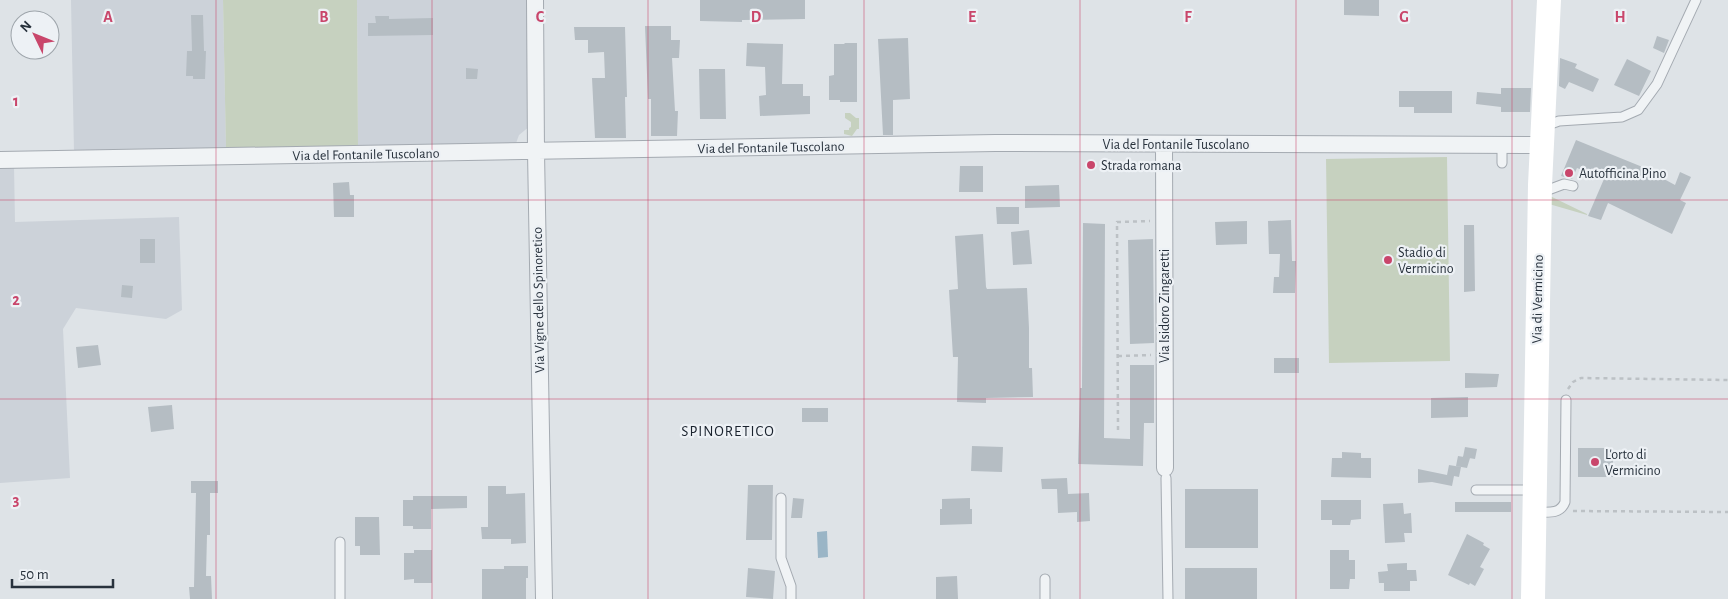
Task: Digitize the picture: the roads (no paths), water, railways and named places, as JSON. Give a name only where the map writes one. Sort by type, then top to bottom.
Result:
[{"type":"main road","name":"Via di Vermicino","points":[[1533,599],[1542,504],[1538,251],[1549,0]]},
{"type":"street","name":"Via Vigne dello Spinoretico","points":[[535,0],[544,599]]},
{"type":"street","name":"Via del Fontanile Tuscolano","points":[[0,160],[995,143],[1502,144],[1542,136]]},
{"type":"street","name":"Via Isidoro Zingaretti","points":[[1164,144],[1165,473]]},
{"type":"lane","points":[[1542,136],[1559,121],[1622,117],[1638,110],[1660,78],[1696,0]]},
{"type":"lane","points":[[1502,144],[1502,163]]},
{"type":"lane","points":[[1548,190],[1564,184],[1572,186]]},
{"type":"lane","points":[[1476,490],[1562,508],[1565,502],[1566,400]]},
{"type":"lane","points":[[1165,473],[1168,599]]},
{"type":"lane","points":[[781,498],[781,558],[791,586],[791,599]]},
{"type":"lane","points":[[340,542],[340,599]]},
{"type":"lane","points":[[1045,578],[1045,599]]},
{"type":"water","points":[[827,531],[828,557],[818,558],[817,532]]},
{"type":"place","name":"Strada romana","points":[[1091,165]]},
{"type":"place","name":"Autofficina Pino","points":[[1569,173]]},
{"type":"place","name":"Stadio di Vermicino","points":[[1388,260]]},
{"type":"place","name":"L'orto di Vermicino","points":[[1595,462]]},
{"type":"district","name":"SPINORETICO","points":[[728,431]]}]
